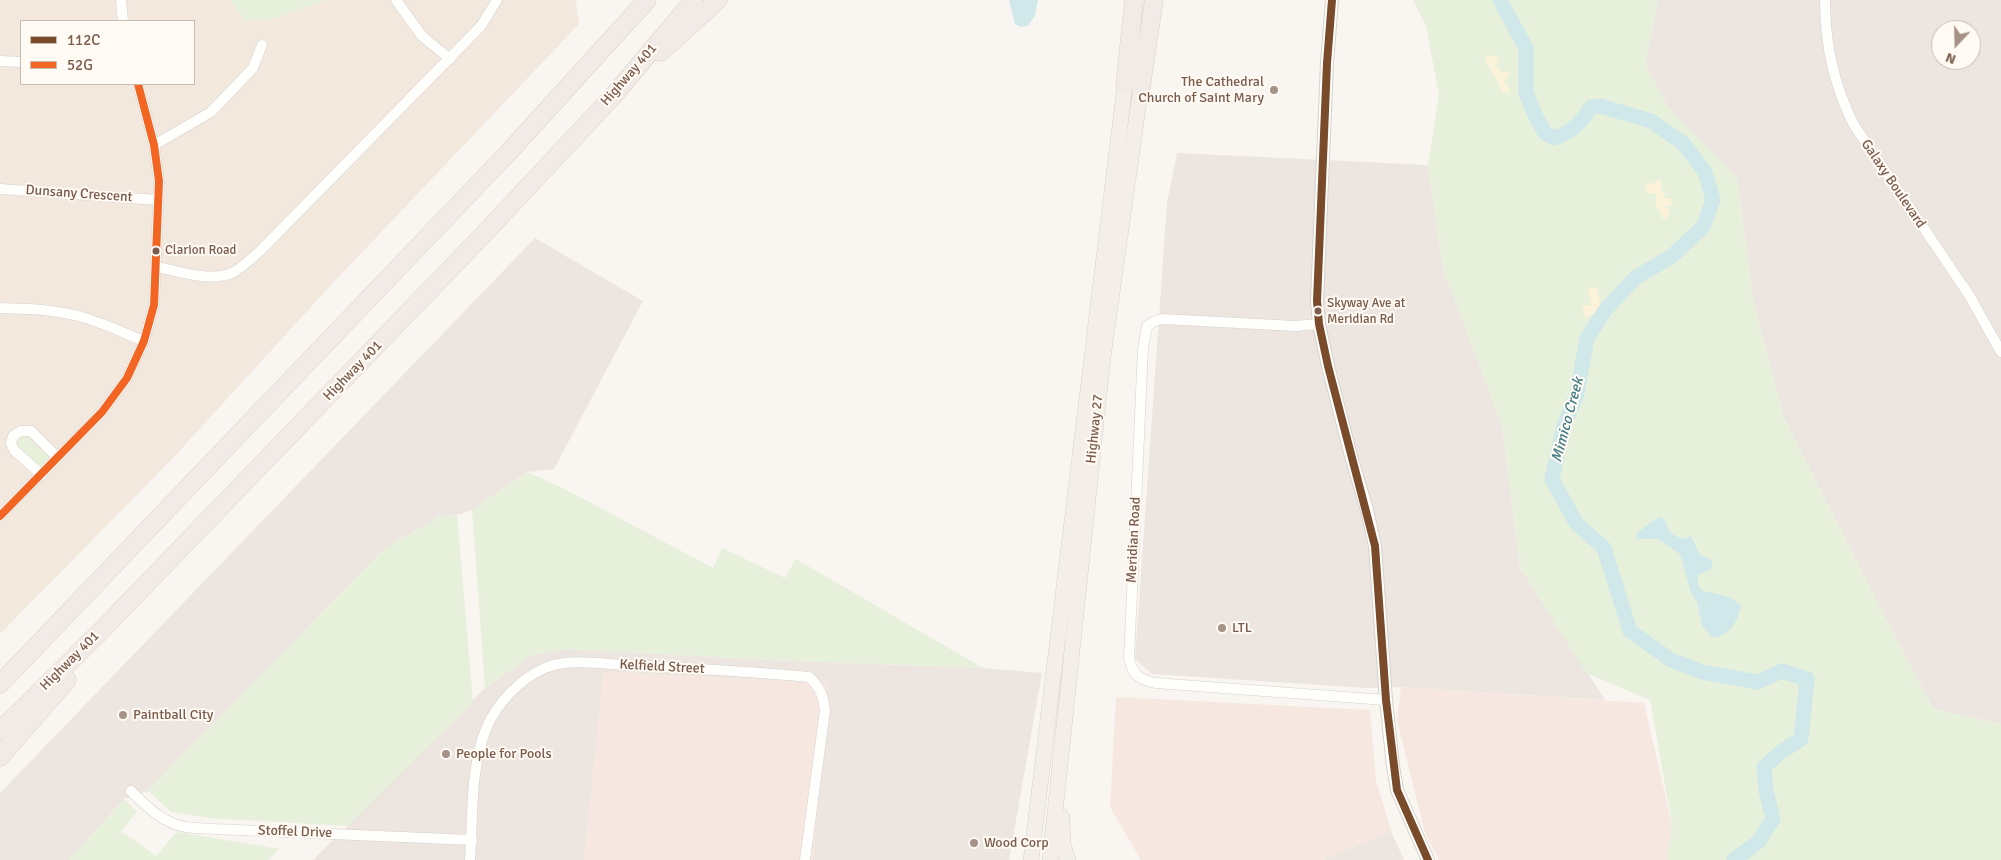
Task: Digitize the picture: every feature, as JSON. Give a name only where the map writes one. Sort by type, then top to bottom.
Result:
[{"type":"highway","points":[[0,684],[473,190],[647,0]]},
{"type":"highway","name":"Highway 401","points":[[0,731],[158,572],[448,272],[613,96],[694,0]]},
{"type":"highway","points":[[613,96],[718,0]]},
{"type":"highway","name":"Highway 27","points":[[1133,86],[1134,0]]},
{"type":"highway","name":"Highway 27","points":[[1133,86],[1154,0]]},
{"type":"highway","points":[[0,757],[117,624],[158,572]]},
{"type":"main road","name":"Highway 27","points":[[1050,860],[1133,86]]},
{"type":"main road","name":"Highway 27","points":[[1031,860],[1133,86]]},
{"type":"main road","points":[[1058,784],[1063,844],[1068,860]]},
{"type":"street","points":[[121,0],[123,20]]},
{"type":"street","points":[[396,0],[422,36],[450,60]]},
{"type":"street","points":[[157,267],[210,276],[233,273],[244,265],[450,60],[481,26],[497,0]]},
{"type":"street","points":[[1332,0],[1327,63],[1317,301],[1319,324],[1375,546],[1386,700],[1397,790],[1428,860]]},
{"type":"street","name":"Galaxy Boulevard","points":[[1825,0],[1827,46],[1850,118],[1969,295],[2001,352]]},
{"type":"street","points":[[154,145],[211,112],[253,68],[262,45]]},
{"type":"street","points":[[0,61],[20,62]]},
{"type":"street","points":[[0,516],[102,412],[127,378],[144,341],[154,305],[159,181],[154,145],[138,85]]},
{"type":"street","name":"Dunsany Crescent","points":[[0,189],[158,200]]},
{"type":"street","points":[[0,308],[50,310],[76,315],[144,341]]},
{"type":"street","name":"Meridian Road","points":[[1319,324],[1296,326],[1162,319],[1155,320],[1147,326],[1143,349],[1129,658],[1134,670],[1142,680],[1155,683],[1386,700]]},
{"type":"street","points":[[42,475],[14,450],[11,443],[13,436],[21,430],[31,431],[57,457]]},
{"type":"street","name":"Kelfield Street","points":[[470,860],[477,760],[486,728],[514,689],[545,668],[560,664],[726,670],[809,677],[817,684],[821,691],[825,710],[805,860]]},
{"type":"street","name":"Stoffel Drive","points":[[131,791],[169,822],[183,826],[472,840]]},
{"type":"shaded area","points":[[0,0],[230,0],[272,19],[326,0],[576,0],[579,24],[330,286],[173,458],[0,634]]},
{"type":"shaded area","points":[[1658,0],[2001,0],[2001,724],[1934,709],[1886,620],[1784,418],[1754,305],[1737,178],[1668,107],[1645,64]]},
{"type":"shaded area","points":[[1177,153],[1428,165],[1443,269],[1502,425],[1520,568],[1605,700],[1401,687],[1367,688],[1152,674],[1135,659],[1167,203]]},
{"type":"shaded area","points":[[535,238],[643,301],[554,469],[527,472],[472,510],[457,515],[440,516],[383,550],[148,791],[124,799],[69,860],[0,860],[0,793]]},
{"type":"shaded area","points":[[567,649],[771,660],[983,668],[1042,673],[1009,860],[813,860],[828,683],[603,672],[584,860],[313,860],[485,688],[532,655]]},
{"type":"shaded area","points":[[602,672],[828,683],[813,860],[584,860]]},
{"type":"shaded area","points":[[1401,687],[1644,703],[1672,824],[1667,860],[1439,860],[1425,833],[1397,720]]},
{"type":"shaded area","points":[[1116,697],[1370,710],[1376,780],[1391,831],[1324,860],[1141,860],[1110,807]]},
{"type":"shaded area","points":[[1391,831],[1404,860],[1324,860]]},
{"type":"green space","points":[[230,0],[326,0],[272,19],[245,21]]},
{"type":"green space","points":[[1413,0],[1658,0],[1645,64],[1668,107],[1737,178],[1754,305],[1784,418],[1886,620],[1934,709],[2001,724],[2001,860],[1667,860],[1672,824],[1650,700],[1586,673],[1520,568],[1502,425],[1443,269],[1428,165],[1439,95],[1426,26]]},
{"type":"green space","points":[[24,435],[47,455],[49,461],[46,465],[40,467],[19,448],[17,442],[19,437]]},
{"type":"green space","points":[[527,472],[561,487],[713,568],[722,548],[785,578],[796,559],[983,668],[771,660],[567,649],[532,655],[485,688],[472,510]]},
{"type":"green space","points":[[457,515],[473,702],[347,826],[209,818],[171,812],[148,791],[383,550],[440,516]]},
{"type":"green space","points":[[124,799],[137,812],[121,831],[156,856],[177,832],[279,849],[268,860],[69,860]]},
{"type":"sand","points":[[1488,54],[1492,57],[1496,55],[1499,58],[1494,65],[1501,68],[1500,74],[1506,70],[1509,73],[1509,77],[1504,80],[1510,88],[1508,93],[1502,93],[1485,59]]},
{"type":"sand","points":[[1658,179],[1662,182],[1661,189],[1665,194],[1664,198],[1671,198],[1673,203],[1671,206],[1665,206],[1671,213],[1665,219],[1662,218],[1660,210],[1655,205],[1657,194],[1648,193],[1644,186],[1654,183]]},
{"type":"sand","points":[[1591,286],[1597,288],[1601,308],[1587,318],[1583,310],[1585,305],[1592,306],[1588,290]]},
{"type":"water","points":[[1009,0],[1038,0],[1035,15],[1029,25],[1021,27],[1015,24]]},
{"type":"water","points":[[1660,517],[1665,520],[1669,530],[1677,537],[1684,539],[1691,536],[1699,554],[1711,560],[1713,564],[1710,570],[1698,574],[1698,584],[1701,590],[1729,597],[1741,605],[1732,627],[1723,635],[1712,637],[1702,626],[1697,602],[1691,593],[1680,554],[1658,539],[1636,539],[1637,533]]},
{"type":"waterway","name":"Mimico Creek","points":[[1500,0],[1526,48],[1526,93],[1545,133],[1554,138],[1566,133],[1580,122],[1591,107],[1600,106],[1651,121],[1683,143],[1705,172],[1713,200],[1703,227],[1672,256],[1635,278],[1606,309],[1587,338],[1577,394],[1564,425],[1552,479],[1576,523],[1604,548],[1630,631],[1671,660],[1702,672],[1757,682],[1782,671],[1807,679],[1801,739],[1781,752],[1764,767],[1766,791],[1773,819],[1758,842],[1734,860]]},
{"type":"transit line","name":"112C","points":[[1332,0],[1327,63],[1317,301],[1319,324],[1328,366],[1375,546],[1386,700],[1397,790],[1428,860]]},
{"type":"transit line","name":"52G","points":[[0,516],[102,412],[127,378],[144,341],[154,305],[159,181],[154,145],[138,85]]},
{"type":"place","name":"The Cathedral Church of Saint Mary","points":[[1274,90]]},
{"type":"place","name":"Clarion Road","points":[[156,251]]},
{"type":"place","name":"Skyway Ave at Meridian Rd","points":[[1318,311]]},
{"type":"place","name":"LTL","points":[[1222,628]]},
{"type":"place","name":"Paintball City","points":[[123,715]]},
{"type":"place","name":"People for Pools","points":[[446,754]]},
{"type":"place","name":"Wood Corp","points":[[974,843]]}]
